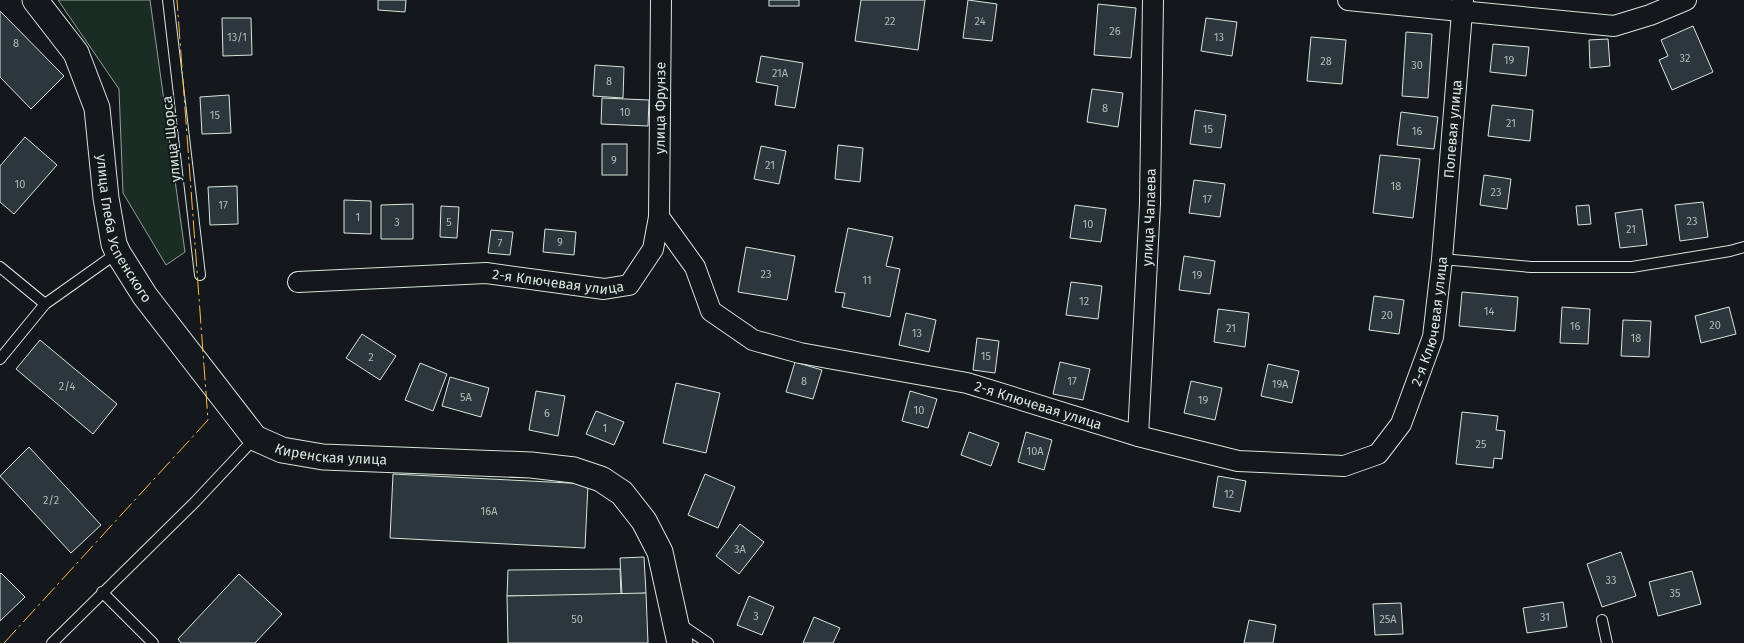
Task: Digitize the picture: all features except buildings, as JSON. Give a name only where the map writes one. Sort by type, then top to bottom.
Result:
[{"type":"street","name":"улица Глеба Успенского","points":[[35,0],[76,52],[97,108],[106,198],[114,244],[118,253],[145,296],[255,438]]},
{"type":"street","name":"улица Фрунзе","points":[[660,217],[661,0]]},
{"type":"street","name":"улица Чапаева","points":[[1138,436],[1150,203],[1153,0]]},
{"type":"street","points":[[1348,0],[1463,6],[1614,26],[1650,15],[1686,0]]},
{"type":"street","name":"Полевая улица","points":[[1442,259],[1463,6]]},
{"type":"street","name":"2-я Ключевая улица","points":[[298,282],[486,273],[531,277],[604,289],[629,285],[653,249],[660,217]]},
{"type":"street","name":"2-я Ключевая улица","points":[[660,217],[696,266],[711,311],[753,340],[800,353],[967,383],[1138,436],[1238,461],[1344,466],[1378,454],[1401,424],[1421,374],[1433,337],[1442,259]]},
{"type":"street","name":"Киренская улица","points":[[255,438],[282,450],[323,457],[532,465],[574,470],[601,479],[622,493],[644,521],[660,552],[677,632]]},
{"type":"lane","name":"улица Щорса","points":[[168,0],[200,275]]},
{"type":"lane","name":"2-я Ключевая улица","points":[[1442,259],[1531,267],[1632,267],[1744,247]]},
{"type":"lane","points":[[0,359],[45,304],[118,253]]},
{"type":"lane","points":[[0,267],[45,304]]},
{"type":"lane","points":[[52,643],[195,502],[255,438]]},
{"type":"lane","points":[[102,592],[153,643]]},
{"type":"lane","points":[[1602,620],[1607,643]]},
{"type":"lane","points":[[677,632],[708,643]]},
{"type":"green space","points":[[58,0],[150,0],[185,252],[166,265],[123,193],[119,89]]},
{"type":"power","points":[[4,643],[208,420],[177,0]]}]
